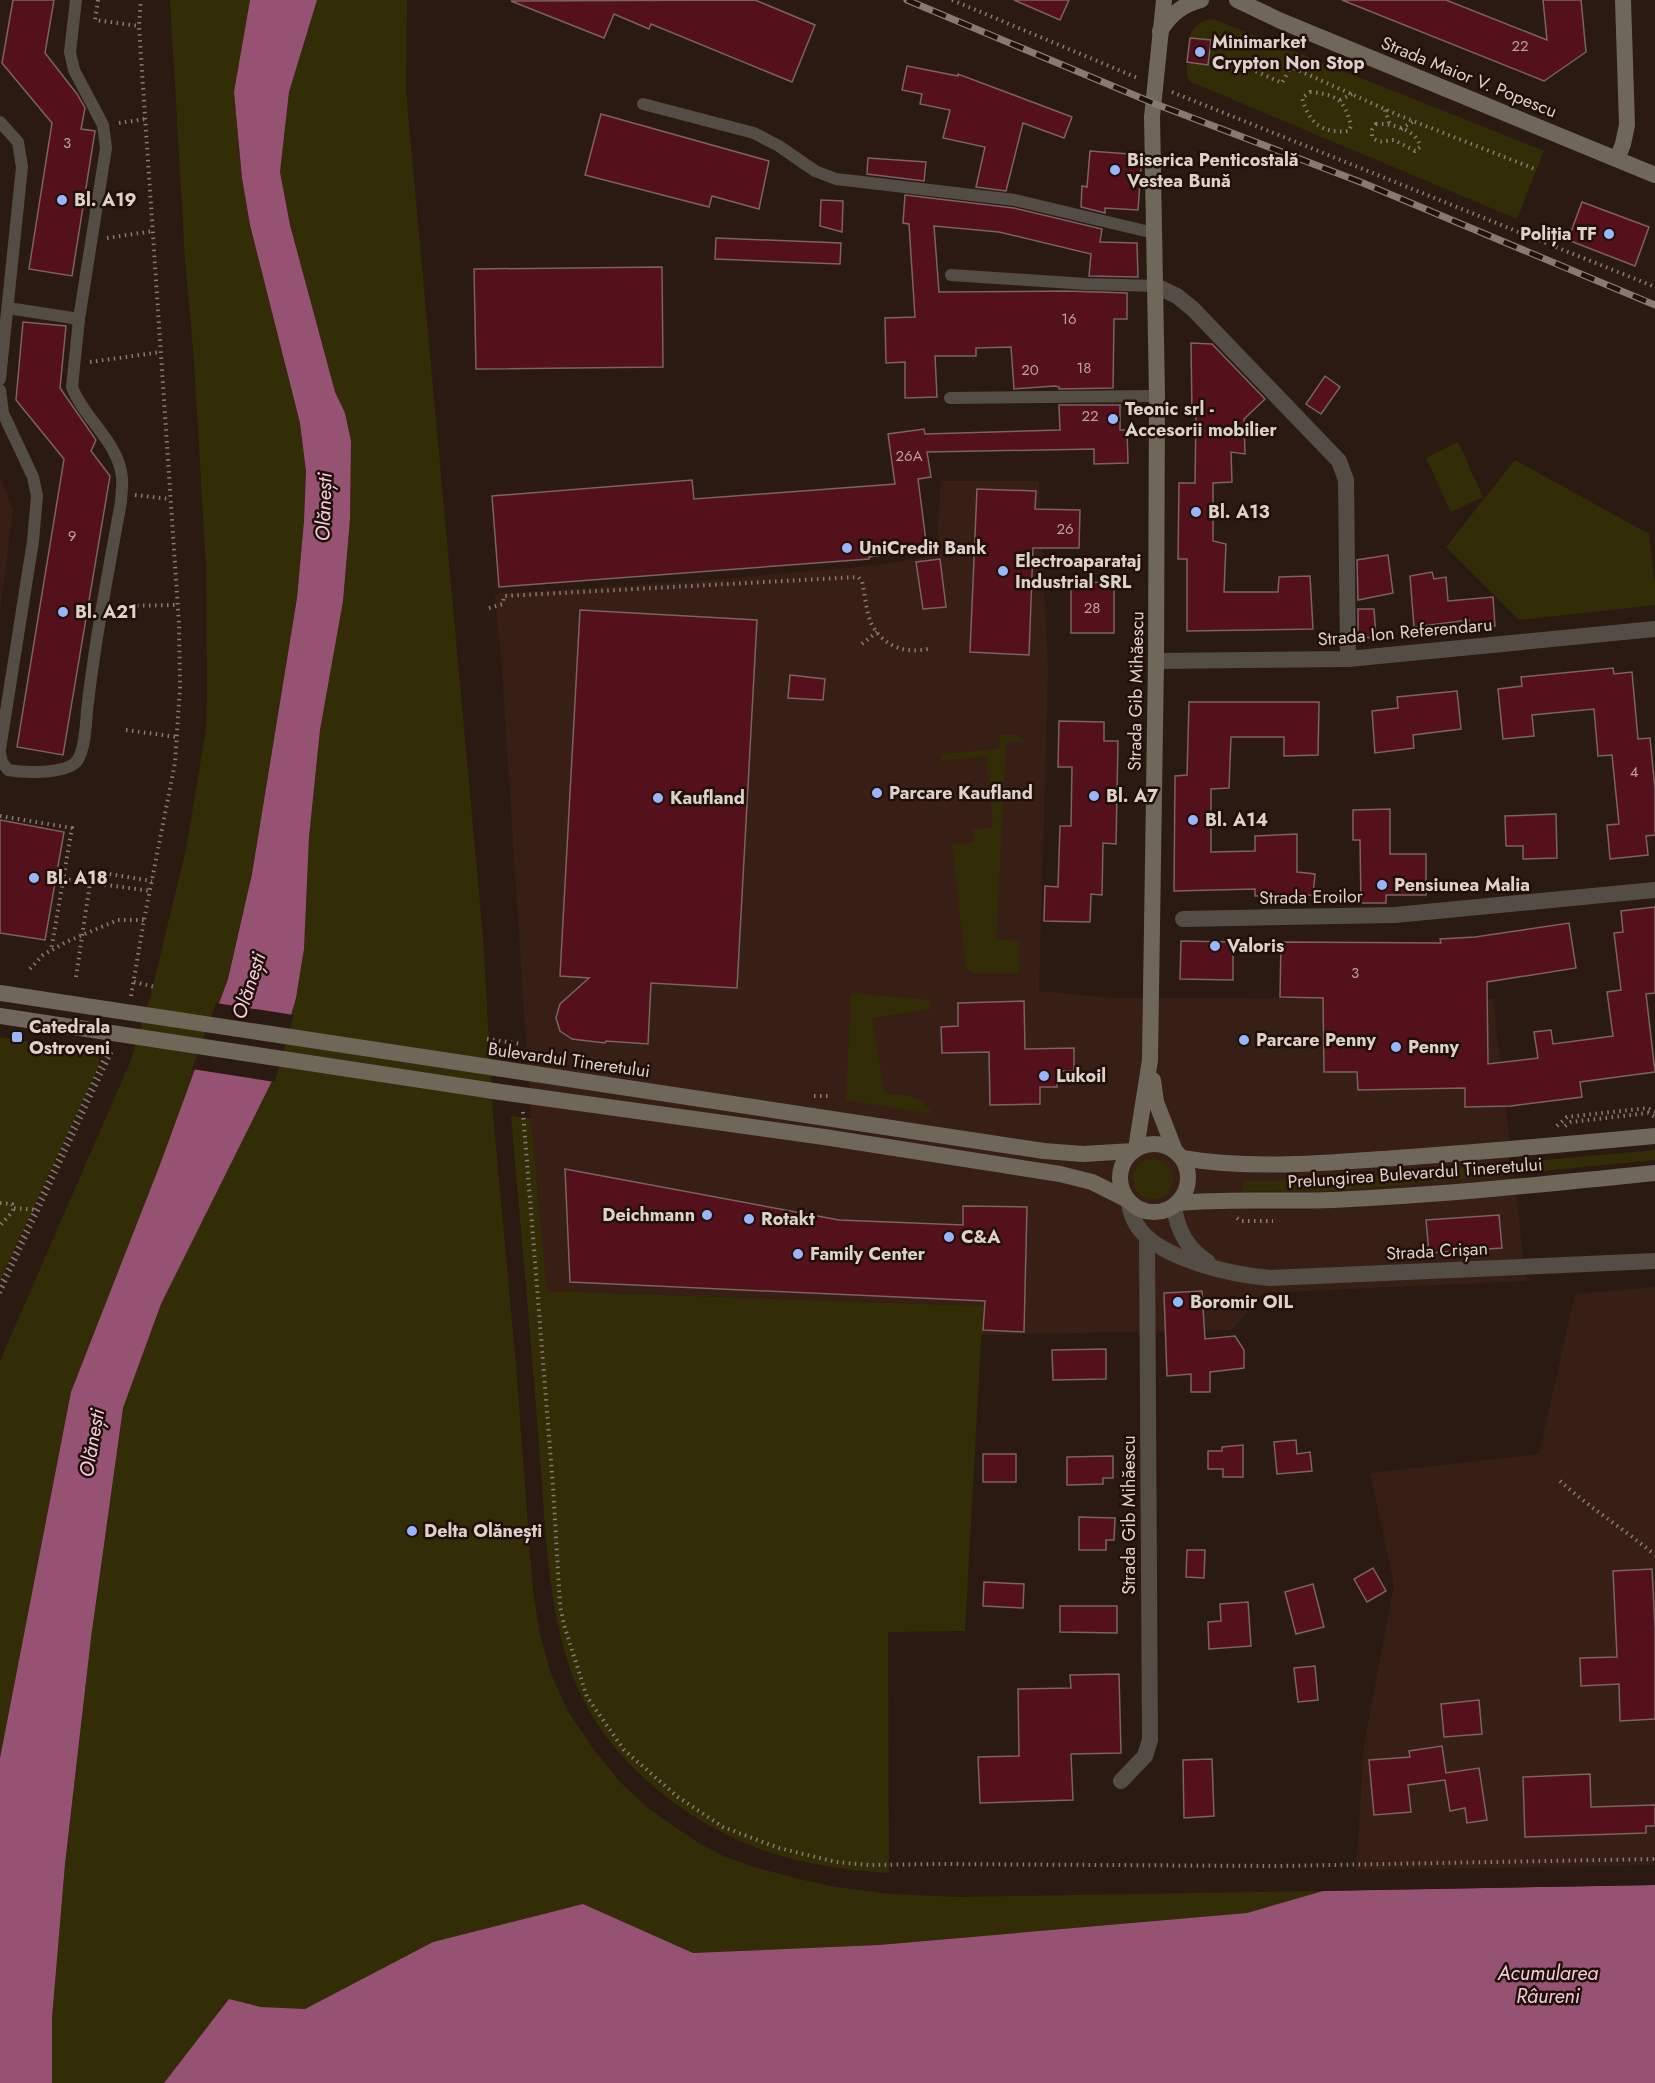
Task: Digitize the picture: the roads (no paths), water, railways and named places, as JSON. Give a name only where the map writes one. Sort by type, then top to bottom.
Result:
[{"type":"main road","name":"Strada Gib Mihăescu","points":[[1164,0],[1154,84],[1152,124],[1156,286],[1156,661],[1150,1059],[1156,1102],[1178,1154]]},
{"type":"main road","points":[[1160,32],[1174,13],[1201,0]]},
{"type":"main road","name":"Strada Maior V. Popescu","points":[[1237,0],[1265,6],[1281,21],[1655,175]]},
{"type":"main road","points":[[1617,159],[1627,125],[1623,0]]},
{"type":"main road","name":"Bulevardul Tineretului","points":[[0,993],[127,1004],[501,1070],[1044,1151],[1083,1154],[1134,1150],[1145,1145],[1156,1144],[1165,1146],[1178,1154]]},
{"type":"main road","points":[[0,1017],[114,1041],[824,1137],[1059,1174],[1092,1182],[1127,1200]]},
{"type":"main road","name":"Strada Gib Mihăescu","points":[[1134,1150],[1150,1059]]},
{"type":"main road","name":"Prelungirea Bulevardul Tineretului","points":[[1178,1154],[1234,1164],[1307,1164],[1519,1149],[1655,1136]]},
{"type":"main road","points":[[1134,1150],[1126,1157],[1120,1174],[1122,1191],[1134,1207],[1150,1213],[1158,1213],[1176,1205],[1185,1193],[1188,1181],[1187,1169],[1178,1154]]},
{"type":"main road","name":"Prelungirea Bulevardul Tineretului","points":[[1176,1205],[1216,1200],[1331,1200],[1390,1197],[1521,1187],[1655,1173]]},
{"type":"street","points":[[1156,286],[1177,296],[1193,309],[1339,461],[1346,480],[1348,659]]},
{"type":"street","name":"Strada Ion Referendaru","points":[[1156,661],[1348,659],[1655,629]]},
{"type":"street","name":"Strada Eroilor","points":[[1183,920],[1395,915],[1655,890]]},
{"type":"street","name":"Strada Crișan","points":[[1127,1200],[1134,1221],[1147,1238],[1165,1250],[1187,1260],[1251,1276],[1270,1278],[1655,1261]]},
{"type":"street","name":"Strada Crișan","points":[[1176,1205],[1180,1232],[1191,1248],[1222,1269]]},
{"type":"street","name":"Strada Gib Mihăescu","points":[[1121,1781],[1145,1756],[1150,1740],[1147,1238]]},
{"type":"lane","points":[[0,390],[3,413],[33,477],[37,496],[33,541],[5,692],[0,751],[8,770],[55,770],[74,764],[80,757],[85,733],[94,648],[121,502],[123,479],[119,462],[72,387],[79,319],[106,148],[104,125],[74,70],[70,52],[76,0]]},
{"type":"lane","points":[[643,104],[754,133],[779,146],[815,171],[836,179],[1015,200],[1154,233]]},
{"type":"lane","points":[[0,122],[18,142],[22,167],[0,380]]},
{"type":"lane","points":[[951,275],[1156,286]]},
{"type":"lane","points":[[8,308],[79,319]]},
{"type":"lane","points":[[951,398],[1156,396]]},
{"type":"water","name":"Olănești","points":[[250,0],[317,0],[289,92],[280,172],[290,225],[335,392],[345,413],[351,441],[350,519],[343,601],[320,730],[309,837],[304,949],[296,998],[272,1081],[161,1304],[123,1408],[91,1638],[65,1864],[52,2018],[52,2083],[0,2083],[0,1758],[71,1392],[161,1162],[228,979],[252,874],[297,598],[306,471],[300,423],[250,225],[242,178],[234,92]]},
{"type":"water","name":"Acumularea Râureni","points":[[1655,1885],[1655,2083],[164,2083],[229,1999],[261,2007],[305,2009],[433,1942],[583,1904],[693,1953],[879,1945],[1247,1913],[1323,1891]]},
{"type":"railway","points":[[907,0],[1153,103],[1363,183],[1655,305]]},
{"type":"place","name":"Minimarket Crypton Non Stop","points":[[1200,52]]},
{"type":"place","name":"Biserica Penticostală Vestea Bună","points":[[1115,170]]},
{"type":"place","name":"Bl. A19","points":[[62,200]]},
{"type":"place","name":"Poliția TF","points":[[1609,234]]},
{"type":"place","name":"Teonic srl - Accesorii mobilier","points":[[1113,419]]},
{"type":"place","name":"Bl. A13","points":[[1196,512]]},
{"type":"place","name":"UniCredit Bank","points":[[847,548]]},
{"type":"place","name":"Electroaparataj Industrial SRL","points":[[1003,571]]},
{"type":"place","name":"Bl. A21","points":[[63,612]]},
{"type":"place","name":"Parcare Kaufland","points":[[877,793]]},
{"type":"place","name":"Bl. A7","points":[[1094,796]]},
{"type":"place","name":"Kaufland","points":[[658,798]]},
{"type":"place","name":"Bl. A14","points":[[1193,820]]},
{"type":"place","name":"Bl. A18","points":[[34,878]]},
{"type":"place","name":"Pensiunea Malia","points":[[1382,885]]},
{"type":"place","name":"Valoris","points":[[1215,946]]},
{"type":"place","name":"Catedrala Ostroveni","points":[[17,1037]]},
{"type":"place","name":"Parcare Penny","points":[[1244,1040]]},
{"type":"place","name":"Penny","points":[[1396,1047]]},
{"type":"place","name":"Lukoil","points":[[1044,1076]]},
{"type":"place","name":"Deichmann","points":[[707,1215]]},
{"type":"place","name":"Rotakt","points":[[749,1219]]},
{"type":"place","name":"C&A","points":[[949,1237]]},
{"type":"place","name":"Family Center","points":[[798,1254]]},
{"type":"place","name":"Boromir OIL","points":[[1178,1302]]},
{"type":"place","name":"Delta Olănești","points":[[412,1531]]}]
